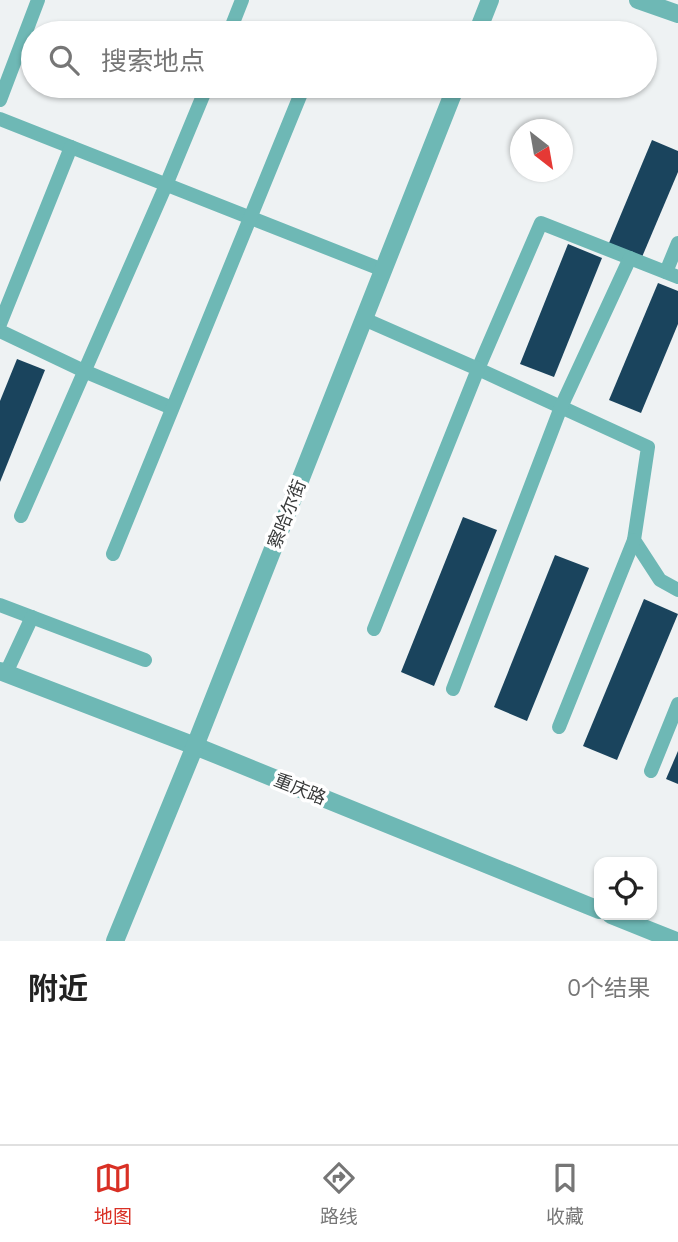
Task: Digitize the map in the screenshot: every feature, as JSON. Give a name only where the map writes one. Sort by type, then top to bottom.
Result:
[{"type":"street","points":[[30,21],[38,0]]},
{"type":"street","points":[[234,21],[242,0]]},
{"type":"street","points":[[482,21],[490,0]]},
{"type":"street","points":[[638,0],[678,15]]},
{"type":"street","points":[[0,100],[21,45]]},
{"type":"street","points":[[21,516],[202,98]]},
{"type":"street","points":[[113,554],[299,98]]},
{"type":"street","name":"察哈尔街","points":[[115,941],[451,98]]},
{"type":"street","points":[[0,119],[383,270]]},
{"type":"street","points":[[0,324],[71,147]]},
{"type":"street","points":[[374,629],[478,369],[541,223],[672,275],[678,243]]},
{"type":"street","points":[[453,689],[561,407],[630,258]]},
{"type":"street","points":[[364,319],[648,447],[634,540],[559,727]]},
{"type":"street","points":[[0,331],[172,408]]},
{"type":"street","points":[[634,540],[660,580],[678,590]]},
{"type":"street","points":[[0,605],[145,660]]},
{"type":"street","points":[[3,672],[32,617]]},
{"type":"street","name":"重庆路","points":[[3,672],[195,746],[594,908]]},
{"type":"street","points":[[651,771],[678,704]]},
{"type":"street","points":[[624,920],[676,941]]},
{"type":"building","points":[[652,140],[678,151],[678,172],[642,257],[609,243]]},
{"type":"building","points":[[568,244],[602,258],[554,377],[520,364]]},
{"type":"building","points":[[658,283],[678,291],[678,324],[641,413],[609,400]]},
{"type":"building","points":[[17,359],[45,370],[0,482],[0,401]]},
{"type":"building","points":[[463,517],[497,530],[434,686],[401,672]]},
{"type":"building","points":[[555,555],[589,568],[527,721],[494,707]]},
{"type":"building","points":[[644,599],[678,614],[617,760],[583,746]]},
{"type":"building","points":[[678,751],[678,784],[666,779]]}]
